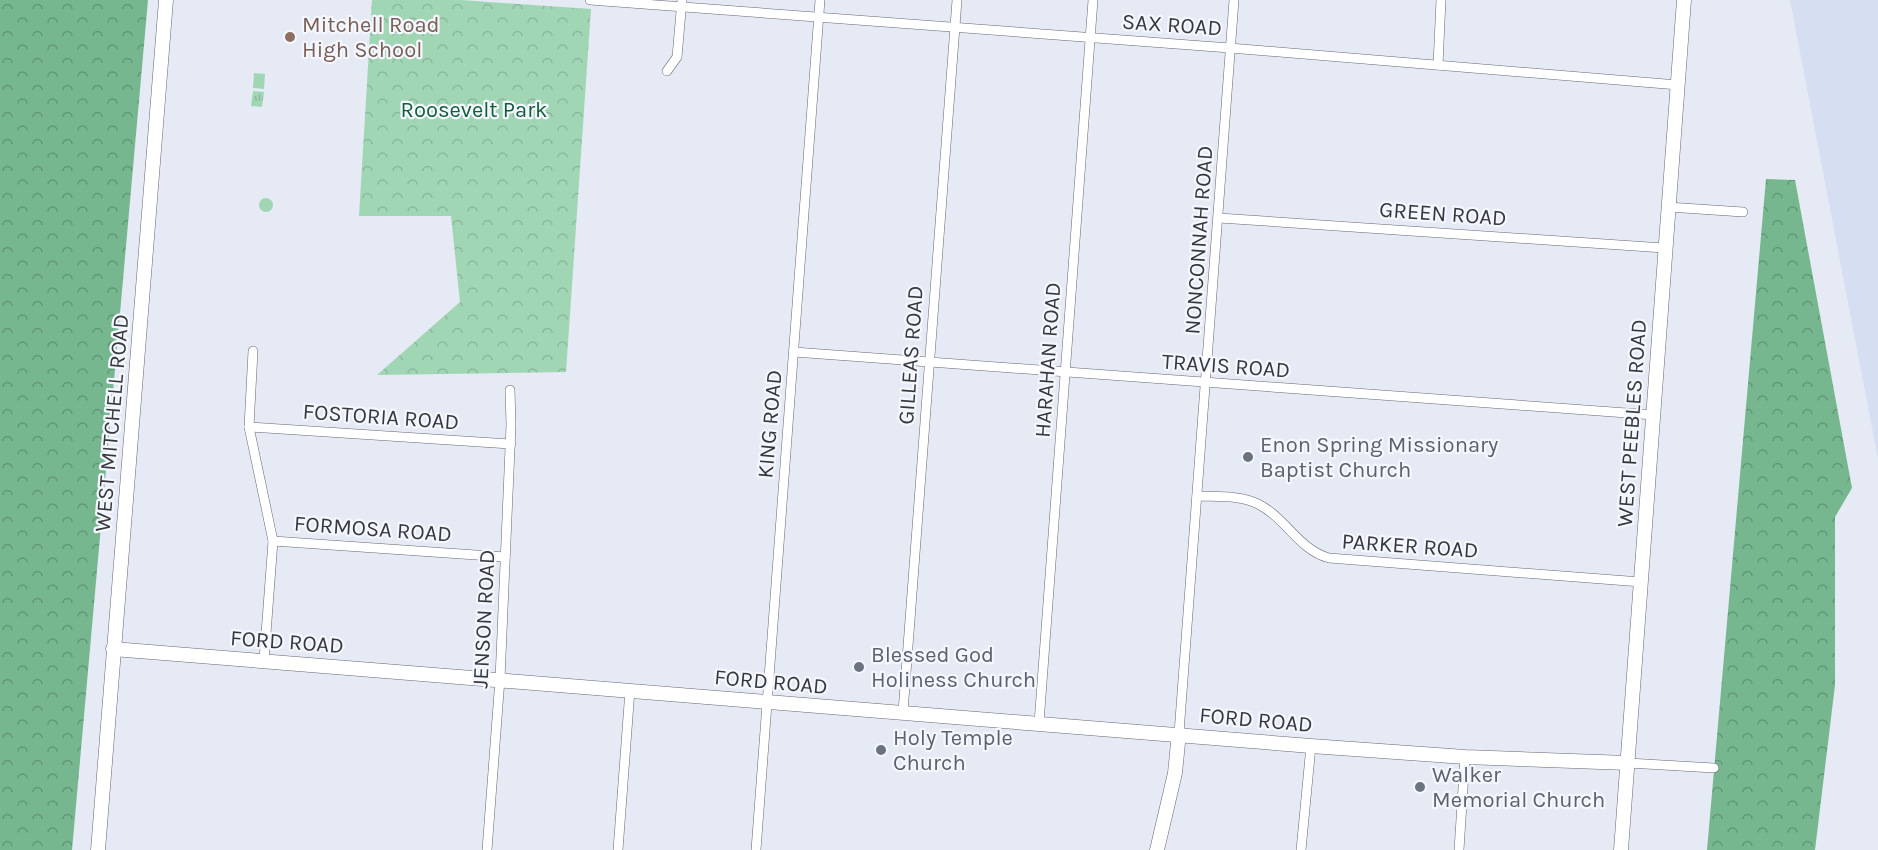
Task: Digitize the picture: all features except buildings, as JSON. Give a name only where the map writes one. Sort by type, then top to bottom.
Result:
[{"type":"main road","name":"WEST MITCHELL ROAD","points":[[98,850],[166,0]]},
{"type":"main road","name":"WEST PEEBLES ROAD","points":[[1621,850],[1684,0]]},
{"type":"main road","name":"FORD ROAD","points":[[113,649],[1179,733],[1465,758],[1628,763]]},
{"type":"main road","points":[[1157,850],[1175,773],[1179,733]]},
{"type":"street","name":"SAX ROAD","points":[[590,0],[681,4],[818,17],[1678,85]]},
{"type":"street","name":"KING ROAD","points":[[756,850],[820,0]]},
{"type":"street","name":"GILLEAS ROAD","points":[[903,712],[957,0]]},
{"type":"street","name":"HARAHAN ROAD","points":[[1039,723],[1093,0]]},
{"type":"street","name":"NONCONNAH ROAD","points":[[1179,733],[1234,0]]},
{"type":"street","points":[[1438,65],[1441,0]]},
{"type":"street","points":[[667,71],[677,57],[681,4]]},
{"type":"street","points":[[1668,207],[1743,212]]},
{"type":"street","name":"GREEN ROAD","points":[[1219,218],[1664,248]]},
{"type":"street","points":[[253,351],[249,427],[273,541],[264,660]]},
{"type":"street","name":"TRAVIS ROAD","points":[[794,352],[1654,415]]},
{"type":"street","name":"JENSON ROAD","points":[[487,850],[500,679],[511,444],[510,390]]},
{"type":"street","name":"FOSTORIA ROAD","points":[[249,427],[511,444]]},
{"type":"street","name":"PARKER ROAD","points":[[1197,496],[1243,499],[1258,504],[1275,516],[1311,551],[1329,558],[1641,582]]},
{"type":"street","name":"FORMOSA ROAD","points":[[273,541],[505,557]]},
{"type":"street","points":[[618,850],[630,690]]},
{"type":"street","points":[[1301,850],[1311,746]]},
{"type":"street","points":[[1458,850],[1465,758]]},
{"type":"street","name":"FORD ROAD","points":[[1628,763],[1714,768]]},
{"type":"shaded area","points":[[1790,0],[1878,0],[1878,459]]},
{"type":"green space","points":[[0,0],[148,0],[72,850],[0,850]]},
{"type":"green space","name":"Roosevelt Park","points":[[372,0],[461,0],[591,9],[566,372],[377,375],[460,302],[451,216],[359,216]]},
{"type":"green space","points":[[254,73],[265,74],[264,89],[253,88]]},
{"type":"green space","points":[[253,91],[264,92],[262,107],[251,106]]},
{"type":"green space","points":[[1766,179],[1795,180],[1852,488],[1835,517],[1835,685],[1815,850],[1707,850]]},
{"type":"green space","points":[[266,198],[271,200],[273,205],[271,210],[266,212],[261,210],[259,205],[261,200]]},
{"type":"place","name":"Mitchell Road High School","points":[[290,37]]},
{"type":"place","name":"Enon Spring Missionary Baptist Church","points":[[1248,457]]},
{"type":"place","name":"Blessed God Holiness Church","points":[[859,667]]},
{"type":"place","name":"Holy Temple Church","points":[[881,750]]},
{"type":"place","name":"Walker Memorial Church","points":[[1420,787]]}]
